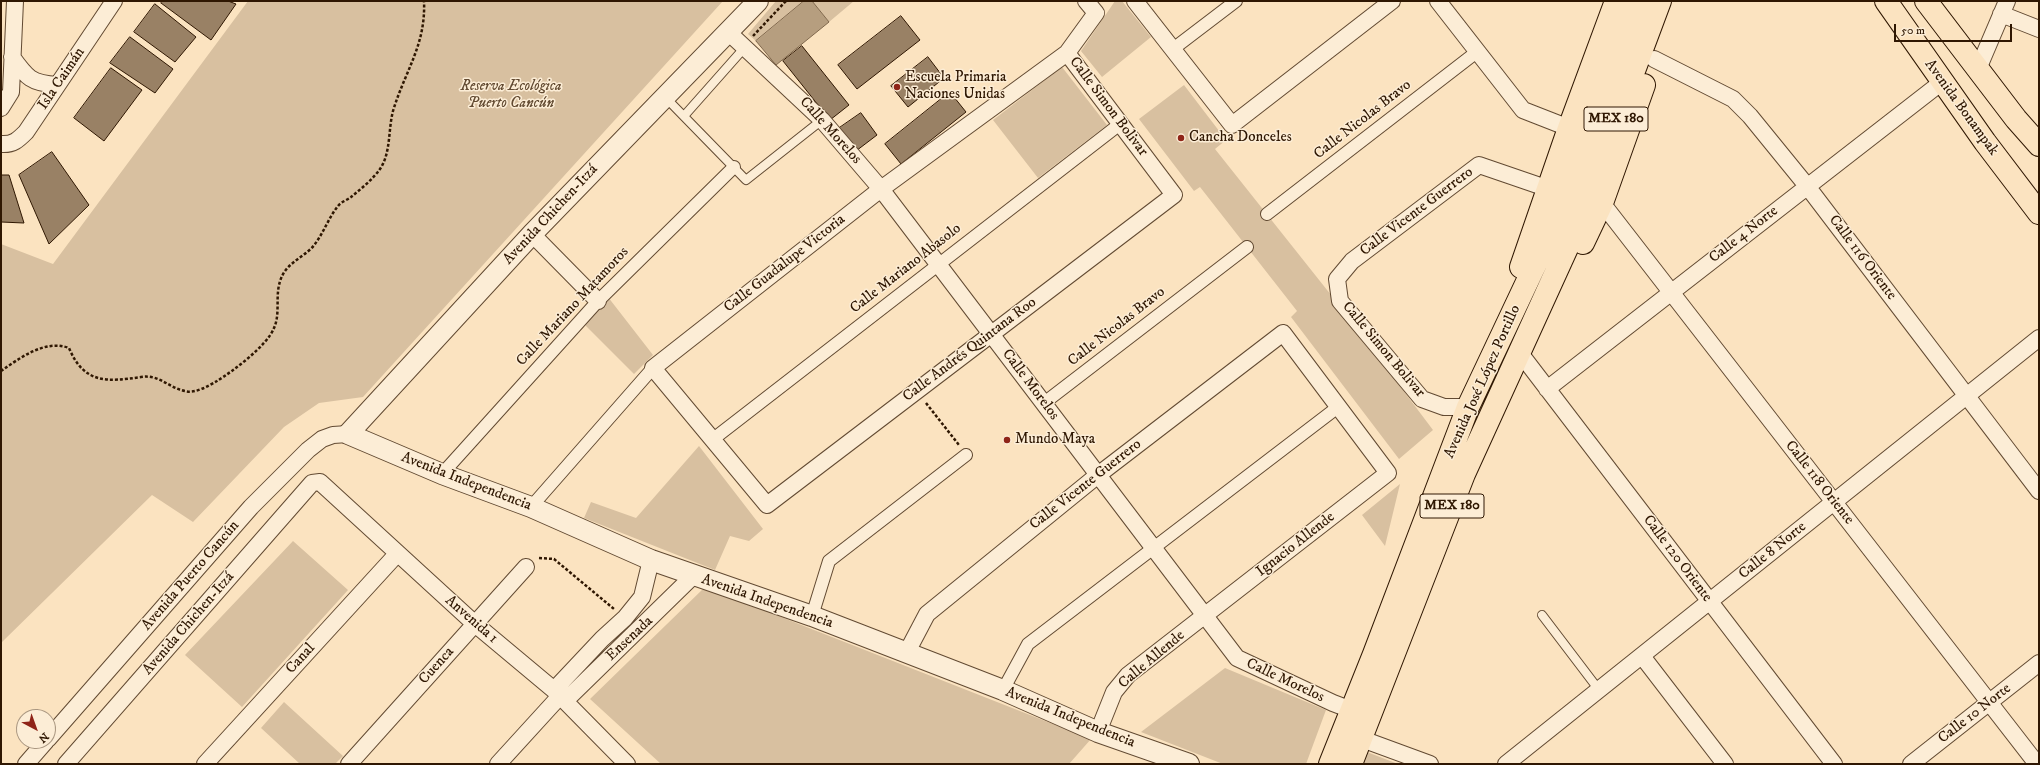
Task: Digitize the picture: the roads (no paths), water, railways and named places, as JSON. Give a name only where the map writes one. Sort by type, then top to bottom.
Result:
[{"type":"main road","points":[[1495,348],[1569,128],[1616,1]]},
{"type":"main road","name":"Avenida José López Portillo","points":[[1360,713],[1392,663],[1464,474],[1520,353],[1562,233],[1639,1]]},
{"type":"main road","name":"Avenida José López Portillo","points":[[1330,764],[1351,735],[1360,713],[1374,654],[1468,407],[1495,348],[1562,233],[1660,1]]},
{"type":"main road","points":[[1520,353],[1577,255],[1602,203],[1674,1]]},
{"type":"main road","points":[[1926,1],[1978,69],[2035,134]]},
{"type":"main road","name":"Avenida Bonampak","points":[[1891,3],[1942,82],[2039,213]]},
{"type":"main road","name":"Avenida José López Portillo","points":[[1351,735],[1351,764]]},
{"type":"street","points":[[1,108],[10,92],[15,1]]},
{"type":"street","name":"Isla Caimán","points":[[1,144],[9,145],[18,140],[26,132],[114,1]]},
{"type":"street","name":"Avenida Chichen-Itzá","points":[[348,434],[532,234],[727,30],[758,1]]},
{"type":"street","name":"Calle Simon Bolivar","points":[[1086,1],[1096,13],[1067,53],[1174,195]]},
{"type":"street","points":[[1135,1],[1232,124],[1392,1]]},
{"type":"street","points":[[1173,49],[1236,1]]},
{"type":"street","points":[[1438,1],[1523,110],[1569,128]]},
{"type":"street","points":[[1978,69],[2004,8],[2039,29]]},
{"type":"street","name":"Calle Morelos","points":[[727,30],[746,46],[822,120],[881,189],[1237,658],[1360,713]]},
{"type":"street","name":"Calle Nicolas Bravo","points":[[1267,214],[1478,51]]},
{"type":"street","name":"Calle Guadalupe Victoria","points":[[531,507],[653,368],[881,189],[1067,53]]},
{"type":"street","points":[[12,57],[25,75],[32,80],[42,84],[57,85]]},
{"type":"street","name":"Calle 116 Oriente","points":[[1654,59],[1733,99],[1750,116],[1807,186],[2039,491]]},
{"type":"street","name":"Calle 4 Norte","points":[[1547,389],[1942,82]]},
{"type":"street","name":"Calle Mariano Abasolo","points":[[712,440],[1120,124]]},
{"type":"street","name":"Calle Vicente Guerrero","points":[[1337,279],[1352,261],[1479,165],[1549,189]]},
{"type":"street","name":"Calle Mariano Matamoros","points":[[442,474],[598,301],[734,167]]},
{"type":"street","name":"Calle Andrés Quintana Roo","points":[[712,440],[767,505],[1174,195]]},
{"type":"street","name":"Calle 118 Oriente","points":[[1602,203],[2037,764]]},
{"type":"street","points":[[532,234],[598,301]]},
{"type":"street","name":"Calle Nicolas Bravo","points":[[1044,403],[1247,246]]},
{"type":"street","name":"Calle Simon Bolivar","points":[[1337,279],[1340,301],[1422,399],[1444,407],[1468,407]]},
{"type":"street","name":"Calle Vicente Guerrero","points":[[906,652],[926,614],[1098,475],[1283,332],[1338,407]]},
{"type":"street","name":"Calle 8 Norte","points":[[1506,764],[2039,338]]},
{"type":"street","name":"Calle 120 Oriente","points":[[1520,353],[1834,764]]},
{"type":"street","points":[[653,368],[712,440]]},
{"type":"street","points":[[1003,690],[1028,644],[1338,407]]},
{"type":"street","name":"Ignacio Allende","points":[[1205,616],[1388,473],[1338,407]]},
{"type":"street","name":"Avenida Independencia","points":[[348,434],[442,474],[531,507],[651,560],[693,576],[812,616],[1003,690],[1098,732],[1189,764]]},
{"type":"street","name":"Avenida Puerto Cancún","points":[[56,730],[251,507],[308,450],[322,439],[333,435],[348,434]]},
{"type":"street","points":[[812,616],[829,561],[966,454]]},
{"type":"street","name":"Anvenida 1","points":[[312,484],[320,482],[324,484],[397,554],[475,624],[560,696],[627,764]]},
{"type":"street","name":"Avenida Chichen-Itzá","points":[[66,764],[312,484]]},
{"type":"street","name":"Canal","points":[[205,764],[397,554]]},
{"type":"street","name":"Ensenada","points":[[560,696],[602,639],[625,618],[642,597],[651,560]]},
{"type":"street","name":"Cuenca","points":[[349,764],[526,567]]},
{"type":"street","name":"Ensenada","points":[[498,764],[560,696],[693,576]]},
{"type":"street","name":"Calle Allende","points":[[1098,732],[1114,692],[1128,675],[1205,616]]},
{"type":"street","points":[[1642,656],[1725,764]]},
{"type":"street","name":"Calle 10 Norte","points":[[1910,764],[2039,663]]},
{"type":"street","points":[[1351,735],[1430,764]]},
{"type":"street","name":"Avenida Puerto Cancún","points":[[26,764],[39,749]]},
{"type":"lane","points":[[684,116],[746,46]]},
{"type":"lane","points":[[664,96],[746,180],[822,120]]},
{"type":"lane","points":[[1542,614],[1599,690]]},
{"type":"place","name":"Escuela Primaria Naciones Unidas","points":[[897,87]]},
{"type":"place","name":"Cancha Donceles","points":[[1181,138]]},
{"type":"place","name":"Mundo Maya","points":[[1007,440]]},
{"type":"park label","name":"Reserva Ecológica Puerto Cancún","points":[[511,96]]}]
